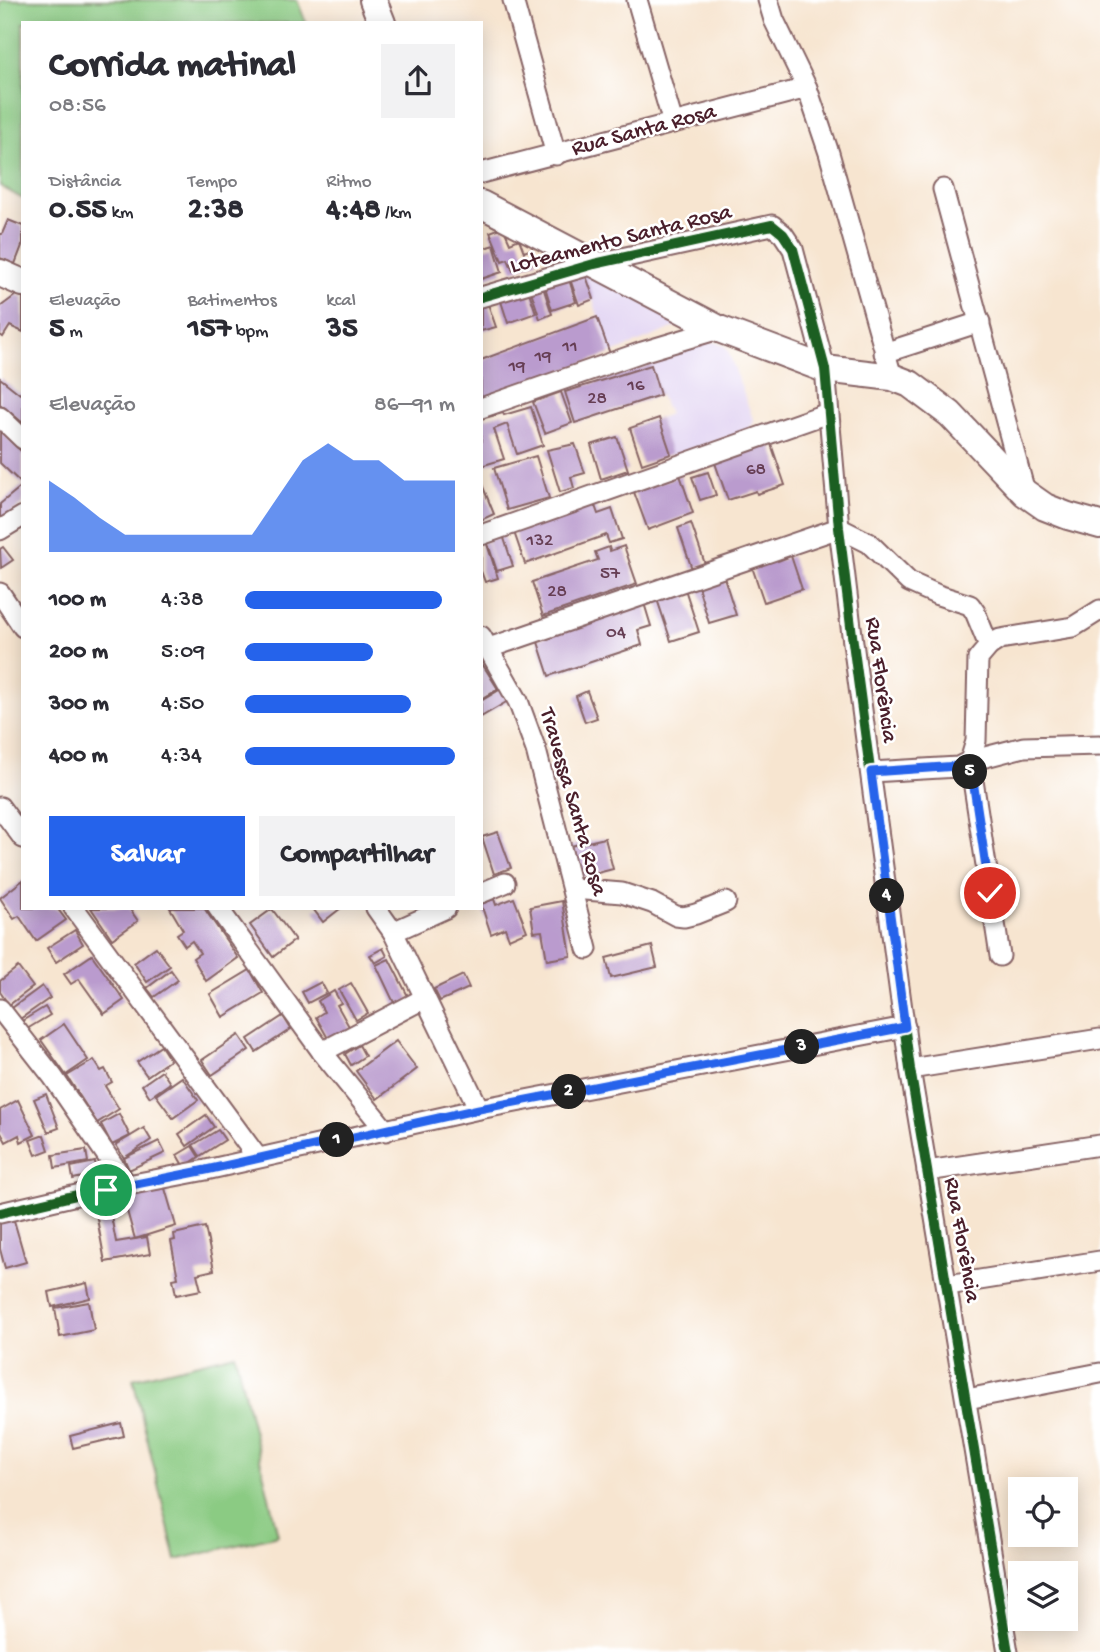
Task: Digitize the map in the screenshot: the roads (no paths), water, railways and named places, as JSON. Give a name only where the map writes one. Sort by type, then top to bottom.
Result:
[{"type":"main road","points":[[373,0],[381,21]]},
{"type":"main road","points":[[483,205],[719,329],[825,369],[888,365],[950,414],[1025,493],[1045,507],[1100,525]]},
{"type":"street","points":[[513,0],[556,155]]},
{"type":"street","points":[[637,0],[673,123]]},
{"type":"street","points":[[768,0],[774,20],[807,88],[829,153],[888,365],[980,322]]},
{"type":"street","name":"Rua Santa Rosa","points":[[483,173],[807,88]]},
{"type":"street","points":[[943,189],[1025,493]]},
{"type":"street","name":"Loteamento Santa Rosa","points":[[483,296],[594,264],[772,225]]},
{"type":"street","name":"Rua Florência","points":[[772,225],[783,234],[793,249],[825,369],[839,528],[910,1069],[1008,1652]]},
{"type":"street","points":[[483,407],[642,352],[719,329]]},
{"type":"street","points":[[483,534],[828,413]]},
{"type":"street","points":[[0,417],[21,437]]},
{"type":"street","points":[[0,530],[21,517]]},
{"type":"street","points":[[485,642],[839,528],[869,543],[909,582],[970,605],[989,646]]},
{"type":"street","points":[[0,593],[21,624]]},
{"type":"street","points":[[1000,956],[970,761],[976,741],[978,659],[989,646],[1000,639],[1073,627],[1100,610]]},
{"type":"street","name":"Travessa Santa Rosa","points":[[485,642],[518,701],[537,750],[587,949]]},
{"type":"street","points":[[871,772],[958,766],[1024,747],[1100,746]]},
{"type":"street","points":[[0,807],[21,835]]},
{"type":"street","points":[[483,892],[505,883]]},
{"type":"street","points":[[573,889],[622,893],[684,917],[726,902]]},
{"type":"street","points":[[75,910],[257,1157]]},
{"type":"street","points":[[219,910],[322,1052],[386,1130]]},
{"type":"street","points":[[377,910],[393,932],[479,1109]]},
{"type":"street","points":[[393,932],[442,910]]},
{"type":"street","points":[[322,1052],[425,998]]},
{"type":"street","points":[[0,1009],[53,1077],[127,1185]]},
{"type":"street","points":[[0,1213],[479,1109],[905,1027]]},
{"type":"street","points":[[910,1069],[1100,1039]]},
{"type":"street","points":[[927,1171],[1100,1145]]},
{"type":"street","points":[[948,1285],[1100,1261]]},
{"type":"street","points":[[967,1399],[1100,1373]]}]
